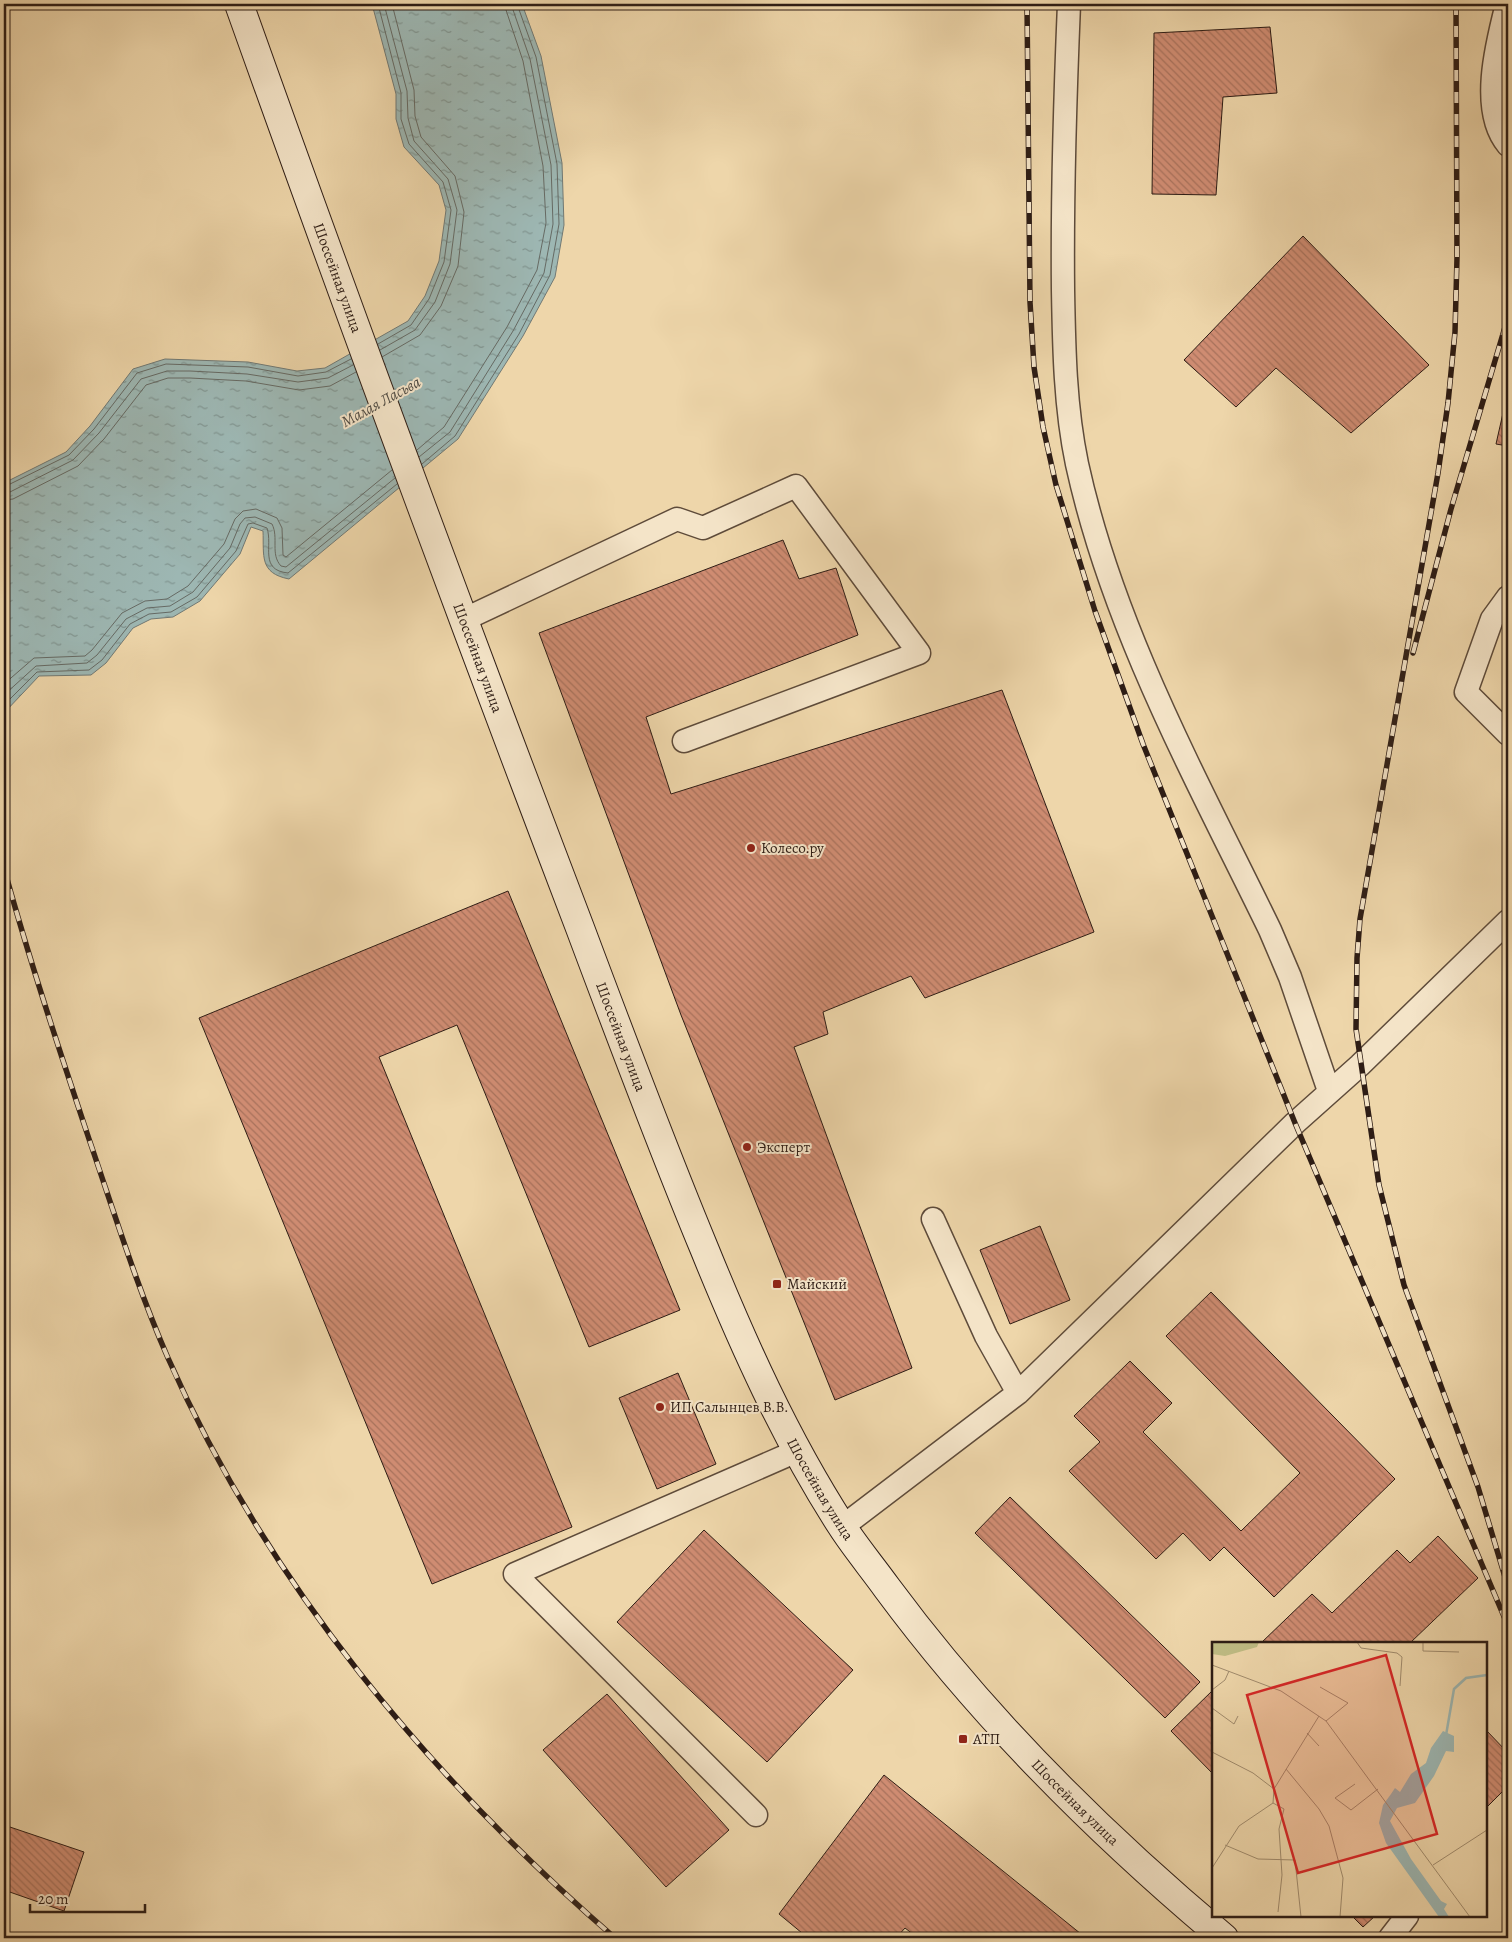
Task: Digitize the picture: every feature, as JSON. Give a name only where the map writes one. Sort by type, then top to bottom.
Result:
[{"type":"main road","name":"Шоссейная улица","points":[[239,4],[430,533],[668,1161],[747,1354],[797,1452],[842,1527],[928,1644],[1020,1746],[1156,1881],[1224,1938]]},
{"type":"lane","points":[[1069,4],[1062,220],[1066,387],[1077,464],[1113,589],[1134,642],[1270,930],[1290,978],[1329,1091]]},
{"type":"lane","points":[[1507,4],[1496,46],[1492,86],[1495,115],[1508,146]]},
{"type":"lane","points":[[463,620],[677,520],[703,528],[796,486],[919,653],[684,741]]},
{"type":"lane","points":[[1508,597],[1492,619],[1466,692],[1508,734]]},
{"type":"lane","points":[[842,1527],[1018,1393],[1329,1091],[1360,1065],[1508,922]]},
{"type":"lane","points":[[933,1219],[986,1336],[1018,1393]]},
{"type":"lane","points":[[756,1815],[515,1574],[797,1452]]},
{"type":"lane","points":[[1390,1938],[1406,1917]]},
{"type":"water","name":"Малая Ласьва","points":[[372,4],[522,4],[541,56],[562,163],[564,225],[555,277],[523,336],[458,439],[289,579],[279,576],[268,568],[264,556],[263,531],[251,527],[240,554],[200,601],[173,617],[151,619],[133,628],[106,663],[91,675],[39,676],[4,713],[4,483],[66,452],[90,426],[133,369],[165,359],[248,362],[297,371],[325,368],[408,321],[425,296],[439,261],[446,210],[439,185],[404,147],[396,119],[396,94]]},
{"type":"building","points":[[1270,27],[1277,93],[1223,97],[1216,195],[1152,194],[1154,33]]},
{"type":"building","points":[[1303,236],[1429,365],[1351,433],[1276,368],[1236,407],[1184,360]]},
{"type":"building","points":[[1508,391],[1508,446],[1496,444]]},
{"type":"building","points":[[783,540],[799,579],[836,568],[858,635],[646,717],[671,794],[1002,690],[1094,932],[925,998],[911,976],[823,1012],[828,1034],[794,1047],[912,1368],[835,1400],[681,1015],[539,633]]},
{"type":"building","points":[[508,891],[680,1310],[589,1347],[457,1025],[379,1057],[572,1527],[432,1584],[199,1018]]},
{"type":"building","points":[[1040,1226],[1070,1300],[1010,1324],[980,1250]]},
{"type":"building","points":[[1211,1292],[1395,1479],[1274,1597],[1224,1547],[1210,1561],[1183,1533],[1156,1559],[1069,1471],[1100,1442],[1074,1416],[1130,1361],[1172,1403],[1143,1432],[1241,1531],[1300,1473],[1166,1336]]},
{"type":"building","points":[[678,1373],[716,1464],[657,1489],[619,1398]]},
{"type":"building","points":[[1010,1497],[1200,1682],[1165,1718],[975,1533]]},
{"type":"building","points":[[704,1530],[853,1670],[767,1762],[617,1622]]},
{"type":"building","points":[[1438,1536],[1478,1578],[1411,1642],[1262,1642],[1312,1594],[1332,1613],[1397,1550],[1410,1563]]},
{"type":"building","points":[[1212,1691],[1212,1773],[1171,1731]]},
{"type":"building","points":[[607,1694],[729,1830],[666,1887],[543,1750]]},
{"type":"building","points":[[1487,1731],[1508,1753],[1508,1786],[1487,1807]]},
{"type":"building","points":[[884,1775],[1086,1938],[918,1938],[905,1928],[896,1938],[808,1938],[779,1914]]},
{"type":"building","points":[[4,1825],[84,1852],[64,1911],[4,1890]]},
{"type":"building","points":[[1353,1917],[1374,1917],[1363,1927]]},
{"type":"railway","points":[[1027,4],[1030,302],[1034,367],[1043,427],[1056,485],[1095,611],[1143,744],[1295,1123],[1508,1626]]},
{"type":"railway","points":[[1456,4],[1457,258],[1455,332],[1448,403],[1438,473],[1360,919],[1357,958],[1356,1029],[1379,1185],[1404,1285],[1478,1487],[1508,1587]]},
{"type":"railway","points":[[1413,653],[1451,509],[1508,317]]},
{"type":"railway","points":[[4,868],[56,1038],[136,1277],[168,1358],[208,1441],[254,1521],[304,1598],[359,1672],[418,1743],[481,1812],[615,1938]]},
{"type":"place","name":"Колесо.ру","points":[[751,848]]},
{"type":"place","name":"Эксперт","points":[[747,1147]]},
{"type":"place","name":"Майский","points":[[777,1284]]},
{"type":"place","name":"ИП Салынцев В.В.","points":[[660,1407]]},
{"type":"place","name":"АТП","points":[[963,1739]]}]
